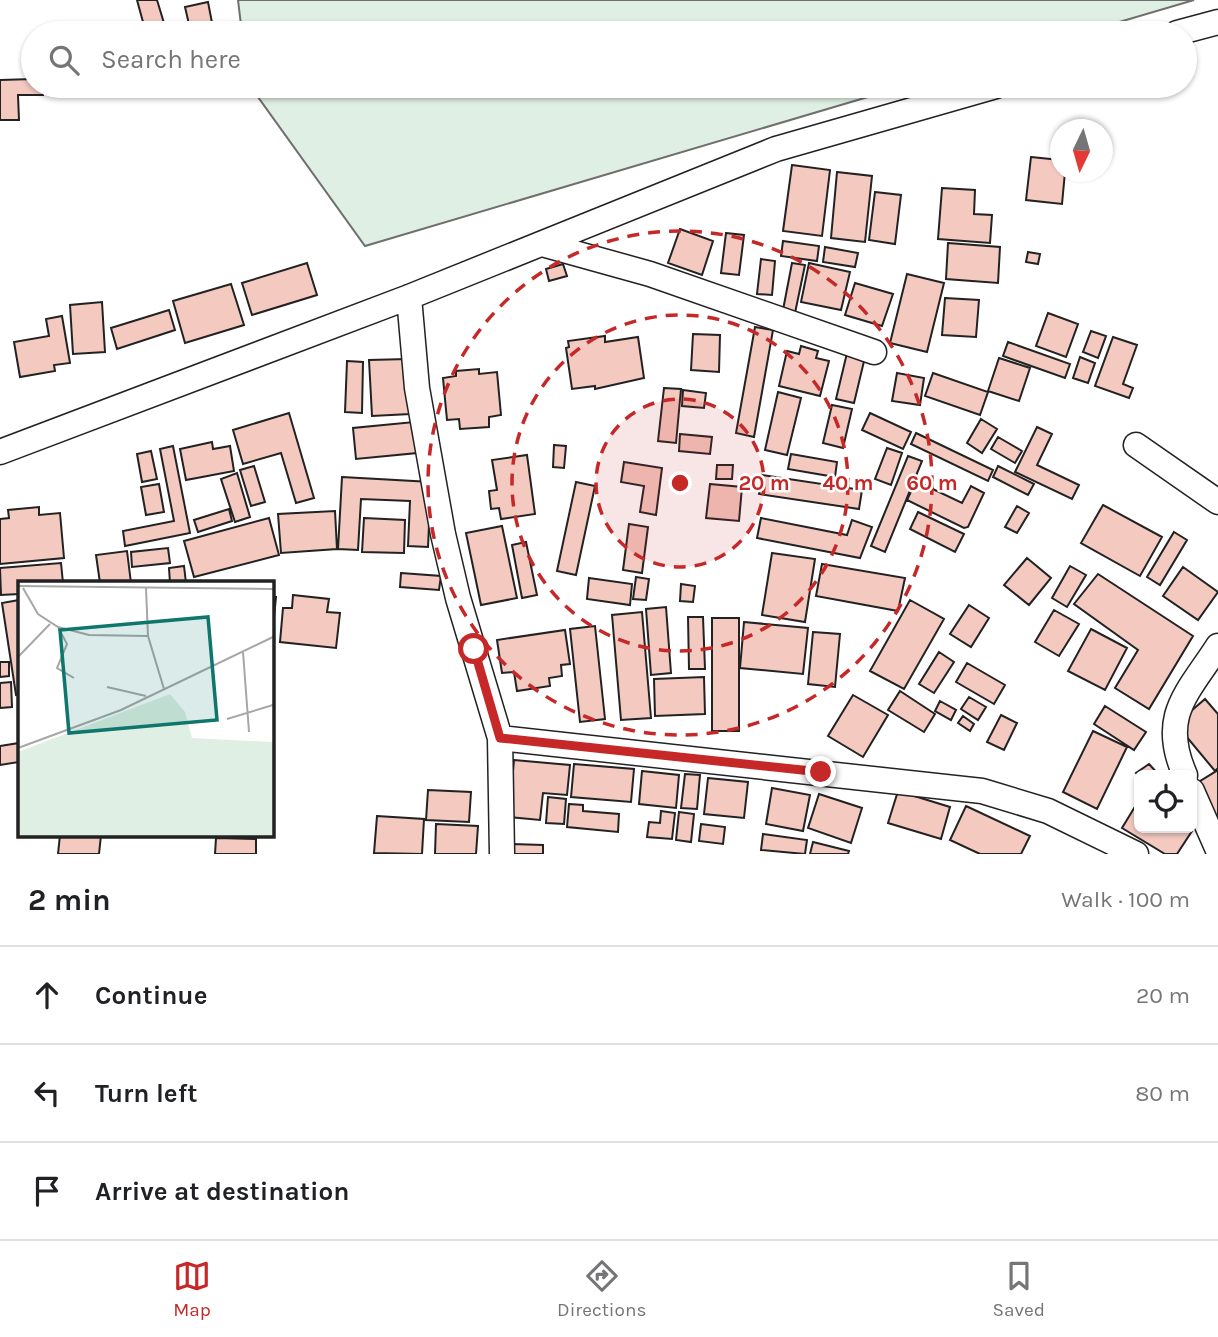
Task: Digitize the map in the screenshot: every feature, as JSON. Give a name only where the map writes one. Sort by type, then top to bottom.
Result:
[{"type":"street","points":[[1197,28],[1218,22]]},
{"type":"street","points":[[0,452],[409,297],[776,149],[954,98]]},
{"type":"street","points":[[542,244],[650,274],[874,352]]},
{"type":"street","points":[[409,297],[417,388],[443,534],[458,598],[500,738],[502,854]]},
{"type":"street","points":[[1136,445],[1218,502]]},
{"type":"street","points":[[1183,770],[1175,753],[1172,730],[1180,706],[1218,646]]},
{"type":"street","points":[[500,738],[982,790],[1048,811],[1136,854]]},
{"type":"street","points":[[1197,802],[1218,850]]},
{"type":"green space","points":[[238,0],[1194,0],[1123,21],[241,21]]},
{"type":"green space","points":[[259,98],[864,98],[365,246]]},
{"type":"building","points":[[137,0],[157,0],[163,21],[143,21]]},
{"type":"building","points":[[208,2],[212,21],[188,21],[185,7]]},
{"type":"building","points":[[21,79],[21,95],[18,95],[19,120],[0,120],[0,80]]},
{"type":"building","points":[[1031,157],[1050,159],[1050,182],[1064,182],[1062,204],[1026,200]]},
{"type":"building","points":[[792,165],[830,170],[822,236],[783,231]]},
{"type":"building","points":[[837,172],[872,176],[865,242],[831,238]]},
{"type":"building","points":[[942,188],[975,190],[974,214],[992,215],[990,243],[938,239]]},
{"type":"building","points":[[875,192],[901,195],[895,244],[869,240]]},
{"type":"building","points":[[680,229],[713,241],[702,275],[668,263]]},
{"type":"building","points":[[726,233],[744,235],[739,275],[721,273]]},
{"type":"building","points":[[783,241],[819,246],[817,261],[781,256]]},
{"type":"building","points":[[948,243],[1000,247],[998,283],[946,279]]},
{"type":"building","points":[[825,247],[858,253],[855,267],[823,262]]},
{"type":"building","points":[[1028,252],[1040,254],[1038,264],[1026,262]]},
{"type":"building","points":[[761,259],[775,261],[772,295],[757,294]]},
{"type":"building","points":[[307,263],[317,295],[252,315],[242,283]]},
{"type":"building","points":[[792,263],[805,265],[795,313],[783,310]]},
{"type":"building","points":[[809,263],[850,272],[841,310],[801,302]]},
{"type":"building","points":[[563,264],[567,276],[549,281],[546,269]]},
{"type":"building","points":[[907,274],[944,283],[927,352],[890,343]]},
{"type":"building","points":[[855,283],[893,294],[882,326],[845,315]]},
{"type":"building","points":[[231,284],[244,325],[185,343],[173,301]]},
{"type":"building","points":[[945,298],[979,300],[976,337],[942,335]]},
{"type":"building","points":[[102,302],[105,352],[73,354],[70,305]]},
{"type":"building","points":[[169,310],[175,330],[117,349],[111,328]]},
{"type":"building","points":[[1048,313],[1078,324],[1066,357],[1036,346]]},
{"type":"building","points":[[62,316],[70,363],[54,365],[55,371],[20,377],[14,342],[49,336],[46,319]]},
{"type":"building","points":[[755,327],[773,330],[754,437],[736,433]]},
{"type":"building","points":[[1091,331],[1106,336],[1098,358],[1083,352]]},
{"type":"building","points":[[693,334],[720,335],[719,372],[691,370]]},
{"type":"building","points":[[605,336],[605,342],[638,337],[644,378],[595,389],[595,386],[572,389],[566,348],[569,347],[568,341]]},
{"type":"building","points":[[1113,337],[1137,345],[1123,384],[1133,388],[1129,398],[1095,386]]},
{"type":"building","points":[[1008,342],[1070,364],[1065,378],[1003,356]]},
{"type":"building","points":[[801,346],[818,351],[816,358],[829,361],[820,396],[779,386],[787,351],[799,354]]},
{"type":"building","points":[[847,353],[865,357],[854,403],[836,399]]},
{"type":"building","points":[[1080,357],[1095,363],[1088,383],[1073,378]]},
{"type":"building","points":[[999,358],[1030,368],[1019,401],[988,391]]},
{"type":"building","points":[[407,359],[410,414],[372,416],[369,360]]},
{"type":"building","points":[[347,361],[363,362],[362,413],[345,412]]},
{"type":"building","points":[[479,369],[479,374],[497,372],[501,415],[489,417],[489,427],[460,429],[459,419],[447,420],[443,378],[456,376],[456,371]]},
{"type":"building","points":[[897,373],[924,378],[920,405],[892,401]]},
{"type":"building","points":[[933,373],[988,392],[980,415],[925,396]]},
{"type":"building","points":[[664,388],[681,389],[676,443],[658,441]]},
{"type":"building","points":[[683,390],[706,393],[704,408],[682,406]]},
{"type":"building","points":[[778,392],[801,398],[787,455],[765,450]]},
{"type":"building","points":[[832,405],[852,409],[843,448],[823,443]]},
{"type":"building","points":[[289,413],[314,498],[296,503],[281,453],[243,464],[233,430]]},
{"type":"building","points":[[870,413],[911,432],[903,449],[862,430]]},
{"type":"building","points":[[981,419],[997,429],[982,453],[967,443]]},
{"type":"building","points":[[414,422],[417,453],[356,459],[353,428]]},
{"type":"building","points":[[1037,427],[1052,434],[1037,465],[1079,485],[1072,499],[1015,472]]},
{"type":"building","points":[[916,433],[993,470],[988,481],[911,444]]},
{"type":"building","points":[[680,434],[712,437],[710,454],[679,451]]},
{"type":"building","points":[[998,437],[1022,451],[1015,463],[991,449]]},
{"type":"building","points":[[212,442],[213,449],[230,446],[234,471],[186,480],[180,449]]},
{"type":"building","points":[[554,445],[566,446],[564,468],[553,467]]},
{"type":"building","points":[[173,446],[190,533],[125,546],[123,531],[174,521],[160,449]]},
{"type":"building","points":[[887,448],[902,453],[891,485],[875,479]]},
{"type":"building","points":[[151,451],[157,479],[142,482],[137,454]]},
{"type":"building","points":[[791,454],[837,462],[835,477],[788,469]]},
{"type":"building","points":[[527,455],[535,514],[501,519],[499,508],[491,509],[489,491],[497,490],[492,460]]},
{"type":"building","points":[[908,456],[922,461],[885,552],[871,546]]},
{"type":"building","points":[[624,462],[662,468],[656,515],[640,512],[644,486],[621,482]]},
{"type":"building","points":[[717,465],[733,465],[732,479],[716,479]]},
{"type":"building","points":[[254,466],[265,502],[251,506],[240,470]]},
{"type":"building","points":[[998,466],[1034,484],[1028,495],[993,477]]},
{"type":"building","points":[[237,473],[250,517],[235,522],[221,479]]},
{"type":"building","points":[[762,475],[862,490],[859,509],[759,494]]},
{"type":"building","points":[[342,477],[431,482],[428,547],[408,546],[410,501],[361,499],[358,550],[338,549]]},
{"type":"building","points":[[916,481],[962,503],[971,486],[984,493],[968,527],[964,528],[907,500]]},
{"type":"building","points":[[576,482],[595,486],[576,575],[557,571]]},
{"type":"building","points":[[159,484],[164,512],[146,515],[141,487]]},
{"type":"building","points":[[710,484],[742,487],[739,521],[706,518]]},
{"type":"building","points":[[1103,505],[1162,537],[1140,576],[1081,543]]},
{"type":"building","points":[[1017,506],[1029,513],[1017,533],[1005,527]]},
{"type":"building","points":[[39,507],[39,515],[60,513],[64,558],[0,564],[0,519],[9,518],[8,510]]},
{"type":"building","points":[[229,509],[232,521],[198,532],[194,520]]},
{"type":"building","points":[[335,511],[337,549],[281,553],[278,514]]},
{"type":"building","points":[[918,512],[964,534],[955,552],[910,529]]},
{"type":"building","points":[[269,518],[279,555],[194,577],[184,541]]},
{"type":"building","points":[[364,518],[405,520],[404,553],[362,552]]},
{"type":"building","points":[[761,518],[847,535],[852,520],[872,527],[860,558],[757,538]]},
{"type":"building","points":[[629,524],[648,527],[642,573],[623,570]]},
{"type":"building","points":[[502,526],[517,598],[481,605],[466,533]]},
{"type":"building","points":[[1174,532],[1187,540],[1160,585],[1147,577]]},
{"type":"building","points":[[526,542],[537,595],[522,598],[512,545]]},
{"type":"building","points":[[168,548],[170,563],[132,567],[131,552]]},
{"type":"building","points":[[127,551],[131,581],[100,581],[96,555]]},
{"type":"building","points":[[772,553],[815,559],[805,622],[762,615]]},
{"type":"building","points":[[1027,558],[1051,578],[1029,605],[1004,585]]},
{"type":"building","points":[[61,563],[63,581],[18,581],[18,594],[1,595],[0,568]]},
{"type":"building","points":[[822,564],[905,578],[898,611],[816,596]]},
{"type":"building","points":[[184,566],[186,581],[170,581],[169,568]]},
{"type":"building","points":[[1070,566],[1086,575],[1067,607],[1052,598]]},
{"type":"building","points":[[1183,567],[1218,592],[1198,620],[1163,596]]},
{"type":"building","points":[[401,573],[441,576],[439,590],[400,587]]},
{"type":"building","points":[[1098,574],[1193,636],[1149,709],[1115,688],[1138,650],[1074,604]]},
{"type":"building","points":[[636,577],[649,579],[646,600],[633,599]]},
{"type":"building","points":[[589,578],[632,584],[630,605],[587,599]]},
{"type":"building","points":[[681,584],[695,586],[693,602],[680,601]]},
{"type":"building","points":[[293,595],[329,599],[327,612],[340,613],[336,648],[280,642],[283,608],[292,608]]},
{"type":"building","points":[[273,597],[276,597],[273,627]]},
{"type":"building","points":[[18,600],[16,695],[2,603]]},
{"type":"building","points":[[910,600],[944,619],[904,689],[870,671]]},
{"type":"building","points":[[969,605],[989,618],[971,647],[950,634]]},
{"type":"building","points":[[666,607],[671,673],[651,675],[646,609]]},
{"type":"building","points":[[1054,610],[1079,624],[1059,656],[1035,642]]},
{"type":"building","points":[[642,612],[651,718],[621,720],[612,615]]},
{"type":"building","points":[[688,617],[703,617],[705,669],[689,669]]},
{"type":"building","points":[[712,618],[739,618],[739,731],[712,731]]},
{"type":"building","points":[[744,622],[808,628],[803,674],[740,668]]},
{"type":"building","points":[[595,626],[605,719],[580,722],[570,629]]},
{"type":"building","points":[[1091,629],[1127,648],[1105,690],[1068,671]]},
{"type":"building","points":[[565,630],[570,664],[561,665],[562,676],[549,678],[550,686],[517,691],[514,672],[502,673],[497,640]]},
{"type":"building","points":[[813,632],[840,634],[835,687],[808,684]]},
{"type":"building","points":[[939,652],[954,662],[934,693],[919,684]]},
{"type":"building","points":[[0,662],[9,662],[9,676],[0,677]]},
{"type":"building","points":[[967,663],[1005,685],[994,704],[956,682]]},
{"type":"building","points":[[704,677],[705,714],[655,716],[654,679]]},
{"type":"building","points":[[11,682],[12,707],[0,708],[0,683]]},
{"type":"building","points":[[900,691],[935,714],[924,732],[888,710]]},
{"type":"building","points":[[853,695],[888,715],[863,757],[828,736]]},
{"type":"building","points":[[969,697],[986,707],[978,720],[961,709]]},
{"type":"building","points":[[1205,699],[1218,714],[1218,768],[1215,771],[1176,724]]},
{"type":"building","points":[[940,701],[956,710],[951,720],[935,711]]},
{"type":"building","points":[[1105,706],[1146,732],[1134,750],[1094,724]]},
{"type":"building","points":[[1001,715],[1017,723],[1004,750],[987,742]]},
{"type":"building","points":[[963,716],[974,724],[970,731],[958,723]]},
{"type":"building","points":[[1093,731],[1127,747],[1097,809],[1063,792]]},
{"type":"building","points":[[18,743],[18,762],[0,765],[0,746]]},
{"type":"building","points":[[514,760],[570,765],[567,795],[543,793],[540,820],[509,817]]},
{"type":"building","points":[[574,764],[634,769],[631,802],[571,797]]},
{"type":"building","points":[[1149,764],[1154,770],[1140,770]]},
{"type":"building","points":[[1218,770],[1218,829],[1197,794],[1197,783]]},
{"type":"building","points":[[642,771],[679,775],[676,808],[639,804]]},
{"type":"building","points":[[685,774],[700,775],[697,809],[681,808]]},
{"type":"building","points":[[708,778],[748,782],[744,818],[704,814]]},
{"type":"building","points":[[772,788],[810,795],[803,831],[766,824]]},
{"type":"building","points":[[428,790],[471,792],[469,822],[426,820]]},
{"type":"building","points":[[898,791],[950,807],[941,839],[888,823]]},
{"type":"building","points":[[819,794],[862,808],[851,843],[808,828]]},
{"type":"building","points":[[548,797],[566,799],[564,824],[546,823]]},
{"type":"building","points":[[569,804],[583,805],[583,811],[619,814],[618,832],[567,827]]},
{"type":"building","points":[[966,806],[1030,836],[1021,854],[980,854],[950,840]]},
{"type":"building","points":[[1134,808],[1134,833],[1191,833],[1177,854],[1165,854],[1122,828]]},
{"type":"building","points":[[661,811],[675,813],[672,839],[647,837],[649,822],[660,823]]},
{"type":"building","points":[[679,812],[694,814],[691,842],[676,840]]},
{"type":"building","points":[[377,816],[424,819],[422,854],[374,853]]},
{"type":"building","points":[[436,824],[478,826],[476,854],[435,854]]},
{"type":"building","points":[[701,824],[725,827],[723,844],[699,841]]},
{"type":"building","points":[[763,834],[807,840],[805,854],[761,850]]},
{"type":"building","points":[[60,836],[101,836],[99,854],[58,854]]},
{"type":"building","points":[[216,838],[256,839],[256,854],[215,854]]},
{"type":"building","points":[[813,842],[849,851],[848,854],[810,854]]},
{"type":"building","points":[[512,844],[543,845],[543,854],[511,854]]},
{"type":"route","points":[[474,649],[500,738],[821,772]]}]
